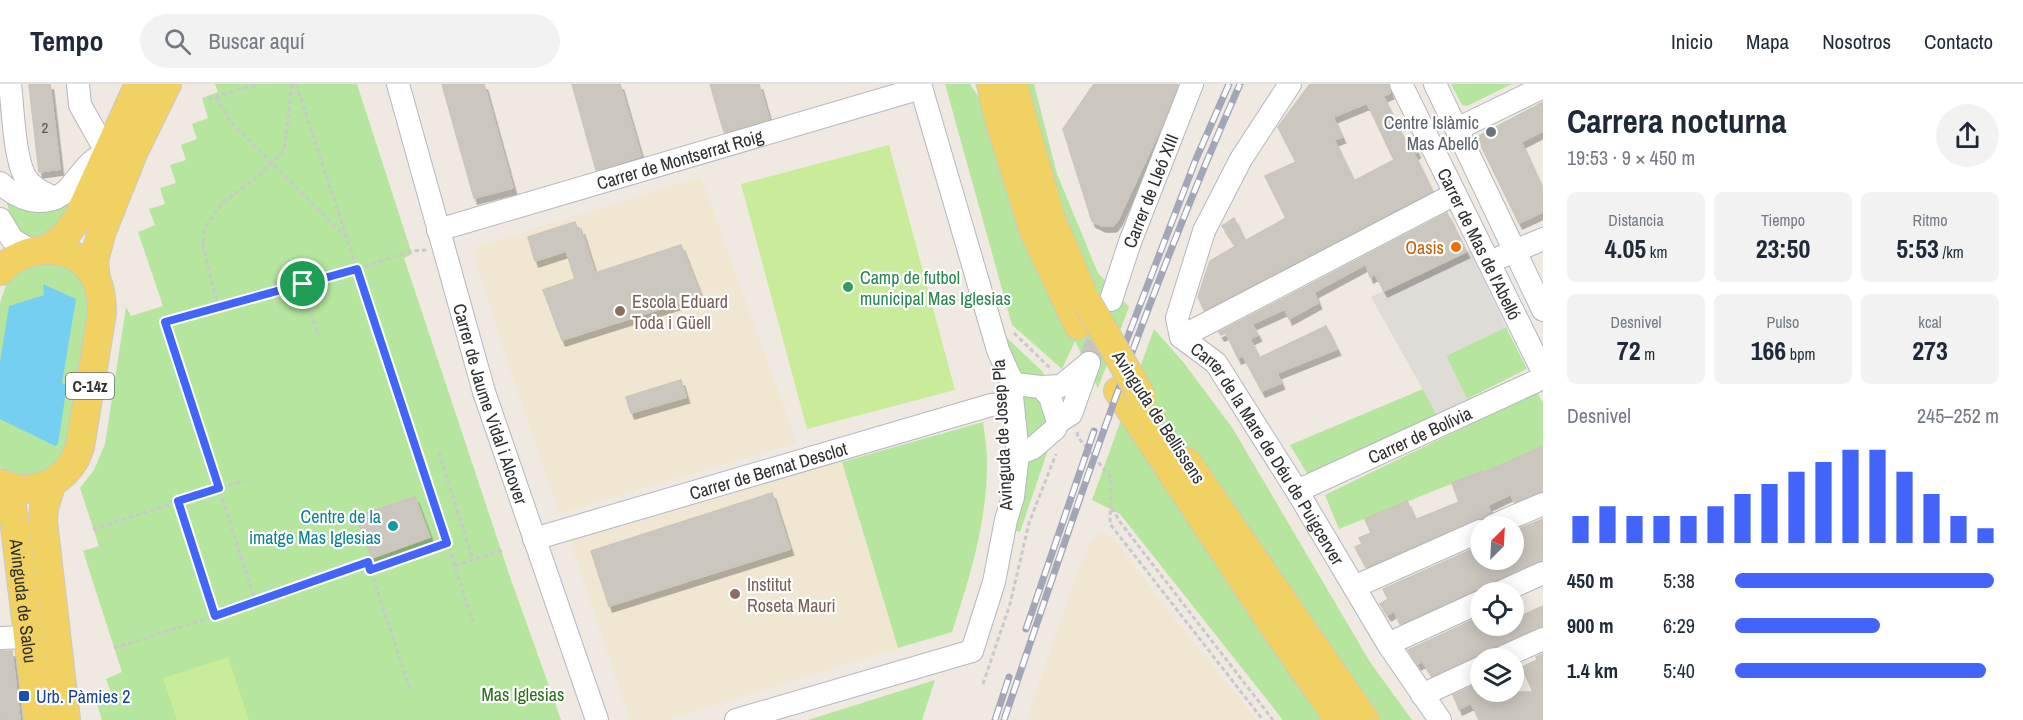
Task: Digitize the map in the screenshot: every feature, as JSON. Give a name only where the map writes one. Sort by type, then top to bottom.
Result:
[{"type":"main road","points":[[39,250],[65,236],[78,218],[139,84]]},
{"type":"main road","points":[[96,279],[94,260],[102,231],[134,151],[166,84]]},
{"type":"main road","name":"Avinguda de Bellissens","points":[[991,84],[997,113],[1034,232],[1092,309]]},
{"type":"main road","name":"Avinguda de Bellissens","points":[[1013,84],[1051,219],[1137,407],[1339,720]]},
{"type":"main road","points":[[0,271],[7,262],[24,252],[62,251],[87,268],[96,279]]},
{"type":"main road","name":"C-14z","points":[[52,482],[72,464],[80,447],[102,313],[101,293],[96,279]]},
{"type":"main road","name":"Avinguda de Bellissens","points":[[1137,407],[1365,720]]},
{"type":"main road","points":[[0,485],[25,489],[52,482]]},
{"type":"main road","name":"Avinguda de Salou","points":[[52,482],[44,508],[43,521],[66,720]]},
{"type":"main road","name":"Avinguda de Salou","points":[[0,485],[12,507],[7,519],[28,637],[38,720]]},
{"type":"street","points":[[10,84],[19,162],[28,181],[47,195],[56,198]]},
{"type":"street","points":[[0,183],[15,195],[31,200],[45,201],[56,198],[74,183],[87,164],[96,156],[107,153],[80,105],[78,84]]},
{"type":"street","name":"Carrer de Jaume Vidal i Alcover","points":[[398,84],[484,392],[597,720]]},
{"type":"street","name":"Carrer de Lleó XIII","points":[[1092,309],[1130,242],[1192,84]]},
{"type":"street","name":"Carrer de la Mare de Déu de Puigcerver","points":[[1290,84],[1241,159],[1204,231],[1177,318],[1181,337],[1216,363],[1297,491],[1388,644],[1440,720]]},
{"type":"street","name":"Carrer de Mas de l'Abelló","points":[[1401,84],[1543,372]]},
{"type":"street","name":"Carrer de Mas de l'Abelló","points":[[1435,84],[1543,310]]},
{"type":"street","name":"Carrer de Montserrat Roig","points":[[441,240],[920,86]]},
{"type":"street","name":"Avinguda de Josep Pla","points":[[736,720],[972,651],[994,582],[1006,520],[1013,497],[1010,377],[998,350],[920,86]]},
{"type":"street","points":[[1457,129],[1543,87]]},
{"type":"street","points":[[1181,337],[1455,194]]},
{"type":"street","points":[[0,219],[12,238],[39,250]]},
{"type":"street","points":[[1488,261],[1515,253],[1543,239]]},
{"type":"street","name":"Avinguda de Josep Pla","points":[[998,350],[1002,404],[1011,446]]},
{"type":"street","points":[[1010,377],[1015,384],[1048,380],[1061,386],[1089,363],[1071,414],[1058,422],[1055,429],[1033,448],[1011,446]]},
{"type":"street","name":"Carrer de Bolívia","points":[[1297,491],[1543,378]]},
{"type":"street","points":[[1048,380],[1050,397],[1058,422]]},
{"type":"street","name":"Carrer de Bernat Desclot","points":[[534,539],[991,405],[1002,404]]},
{"type":"street","points":[[1515,516],[1543,504]]},
{"type":"street","points":[[1354,587],[1470,535]]},
{"type":"street","points":[[1523,582],[1543,573]]},
{"type":"street","points":[[1388,644],[1470,607]]},
{"type":"street","points":[[0,638],[28,637]]},
{"type":"street","points":[[1523,648],[1543,639]]},
{"type":"street","points":[[1422,695],[1470,673]]},
{"type":"path","points":[[208,99],[259,84]]},
{"type":"path","points":[[218,307],[203,246],[205,227],[224,201],[255,179],[284,151],[294,84]]},
{"type":"path","points":[[294,84],[346,234],[473,622]]},
{"type":"path","points":[[216,97],[230,121],[342,233],[346,234]]},
{"type":"path","points":[[256,603],[165,322],[357,269],[441,240]]},
{"type":"path","points":[[303,284],[318,336]]},
{"type":"path","points":[[1011,331],[1048,380]]},
{"type":"path","points":[[1078,437],[1110,478],[1112,506],[1110,524],[1263,720]]},
{"type":"path","points":[[439,452],[473,560]]},
{"type":"path","points":[[983,684],[1010,604],[1029,523],[1057,452]]},
{"type":"path","points":[[93,529],[245,480]]},
{"type":"path","points":[[178,501],[215,616]]},
{"type":"path","points":[[1112,506],[1120,522],[1273,720]]},
{"type":"path","points":[[370,570],[447,543]]},
{"type":"path","points":[[454,566],[502,549]]},
{"type":"path","points":[[114,648],[256,603],[368,562],[410,689]]},
{"type":"shaded area","name":"Escola Eduard Toda i Güell","points":[[701,177],[797,443],[559,513],[474,255],[477,247]]},
{"type":"shaded area","points":[[1470,250],[1506,327],[1446,356],[1467,399],[1437,415],[1371,297]]},
{"type":"shaded area","name":"Institut Roseta Mauri","points":[[842,462],[898,648],[666,720],[630,720],[570,540]]},
{"type":"shaded area","points":[[1099,532],[1114,538],[1169,612],[1257,720],[1026,720],[1076,576],[1092,540]]},
{"type":"green space","name":"Mas Iglesias","points":[[215,84],[357,84],[412,254],[404,258],[509,574],[561,720],[102,720],[95,698],[111,693],[106,679],[122,672],[83,551],[99,546],[80,488],[94,470],[105,444],[126,307],[131,316],[163,306],[138,232],[155,225],[149,209],[165,204],[160,188],[176,183],[170,165],[186,160],[181,145],[197,139],[192,124],[208,118],[202,98],[218,92]]},
{"type":"green space","points":[[945,84],[970,84],[981,101],[977,84],[1034,84],[1057,174],[1098,273],[1129,307],[1098,388],[1075,341],[1062,369],[1012,325]]},
{"type":"green space","points":[[1451,84],[1512,84],[1467,106],[1462,105]]},
{"type":"green space","name":"Camp de futbol municipal Mas Iglesias","points":[[889,145],[955,390],[807,429],[741,184]]},
{"type":"green space","points":[[80,190],[48,237],[27,238],[15,227],[6,198]]},
{"type":"green space","points":[[30,264],[60,264],[74,271],[86,290],[89,312],[68,445],[62,455],[48,468],[30,474],[21,474],[0,467],[0,303],[7,282]]},
{"type":"green space","points":[[1506,327],[1527,369],[1467,399],[1446,356]]},
{"type":"green space","points":[[1154,329],[1184,363],[1233,429],[1370,662],[1412,720],[1283,720],[1120,514],[1092,500]]},
{"type":"green space","points":[[1006,337],[1043,372],[1044,378],[1029,379],[1019,372],[1015,367]]},
{"type":"green space","points":[[1423,389],[1437,415],[1308,475],[1290,445]]},
{"type":"green space","points":[[1034,392],[1050,419],[1024,445],[1018,394]]},
{"type":"green space","points":[[1537,392],[1543,403],[1543,446],[1483,473],[1339,529],[1325,495]]},
{"type":"green space","points":[[983,422],[987,464],[981,528],[952,632],[898,648],[842,462]]},
{"type":"green space","points":[[1046,447],[1048,450],[1020,532],[1016,531],[1020,481],[1027,461]]},
{"type":"green space","points":[[228,657],[249,720],[177,720],[163,678]]},
{"type":"green space","points":[[935,680],[922,720],[808,720]]},
{"type":"water","points":[[43,284],[76,299],[62,383],[67,385],[58,444],[55,446],[0,419],[0,362],[9,306],[44,295]]},
{"type":"building","points":[[29,84],[50,84],[60,169],[39,172]]},
{"type":"building","points":[[442,84],[484,84],[513,188],[474,198]]},
{"type":"building","points":[[572,84],[620,84],[641,156],[596,170]]},
{"type":"building","points":[[710,84],[759,84],[769,119],[724,132]]},
{"type":"building","points":[[1094,84],[1178,84],[1159,132],[1118,220],[1113,226],[1102,226],[1092,221],[1063,129]]},
{"type":"building","points":[[1310,84],[1388,84],[1390,93],[1383,96],[1405,141],[1410,138],[1417,152],[1414,154],[1432,191],[1204,310],[1198,297],[1210,261],[1236,246],[1222,226],[1234,218],[1245,241],[1286,218],[1265,176],[1296,162],[1278,127]],"holes":[[[1367,103],[1394,160],[1354,181],[1334,140],[1342,137],[1333,117]]]},
{"type":"building","points":[[1543,102],[1543,131],[1521,142],[1543,190],[1543,212],[1519,223],[1477,137]]},
{"type":"building","points":[[1447,213],[1466,252],[1384,291],[1375,274],[1370,277],[1366,264],[1314,292],[1318,303],[1289,319],[1285,309],[1252,324],[1258,335],[1250,339],[1259,358],[1326,326],[1337,349],[1277,373],[1281,383],[1262,391],[1243,356],[1238,358],[1226,333],[1221,335],[1219,332]]},
{"type":"building","points":[[575,222],[578,231],[581,229],[595,273],[681,245],[701,296],[562,340],[543,290],[575,279],[566,251],[535,261],[528,237]]},
{"type":"building","points":[[681,380],[686,397],[631,413],[626,397]]},
{"type":"building","points":[[1543,446],[1543,491],[1514,502],[1511,494],[1488,505],[1490,512],[1484,516],[1470,516],[1470,521],[1366,567],[1355,547],[1362,544],[1359,538],[1371,533],[1365,519],[1407,501],[1415,520],[1459,502],[1452,483],[1482,471],[1483,473]]},
{"type":"building","points":[[772,493],[790,549],[609,606],[591,551]]},
{"type":"building","name":"Centre de la imatge Mas Iglesias","points":[[415,497],[430,537],[372,558],[356,516]]},
{"type":"building","points":[[1543,519],[1543,560],[1524,568],[1524,527]]},
{"type":"building","points":[[1470,550],[1470,570],[1519,570],[1494,582],[1470,582],[1470,592],[1400,624],[1394,611],[1388,615],[1380,604],[1388,599],[1383,589]]},
{"type":"building","points":[[1543,606],[1543,626],[1524,634],[1524,615]]},
{"type":"building","points":[[1470,622],[1470,636],[1519,636],[1493,648],[1470,648],[1470,658],[1432,676],[1422,661],[1418,664],[1408,650]]},
{"type":"building","points":[[0,651],[12,651],[20,720],[0,720]]},
{"type":"building","points":[[1543,654],[1543,720],[1479,720],[1471,703],[1459,709],[1453,695],[1470,687],[1470,702],[1524,702],[1524,692],[1533,692],[1524,666],[1537,660],[1536,657]]},
{"type":"tunnel","points":[[1089,363],[1106,316]]},
{"type":"railway","points":[[1120,357],[1196,159],[1229,84]]},
{"type":"railway","points":[[1004,720],[1086,479],[1144,320],[1206,162],[1240,84]]},
{"type":"railway","points":[[1026,629],[1094,431]]},
{"type":"railway","points":[[995,720],[1009,677]]},
{"type":"place","name":"Centre Islàmic Mas Abelló","points":[[1491,132]]},
{"type":"place","name":"Oasis","points":[[1456,247]]},
{"type":"place","name":"Camp de futbol municipal Mas Iglesias","points":[[848,287]]},
{"type":"place","name":"Escola Eduard Toda i Güell","points":[[620,311]]},
{"type":"place","name":"Centre de la imatge Mas Iglesias","points":[[393,526]]},
{"type":"place","name":"Institut Roseta Mauri","points":[[735,594]]},
{"type":"place","name":"Urb. Pàmies 2","points":[[24,696]]},
{"type":"route","points":[[357,269],[447,543],[370,570],[368,562],[215,616],[178,501],[219,488],[165,322],[303,284],[357,269]]}]
